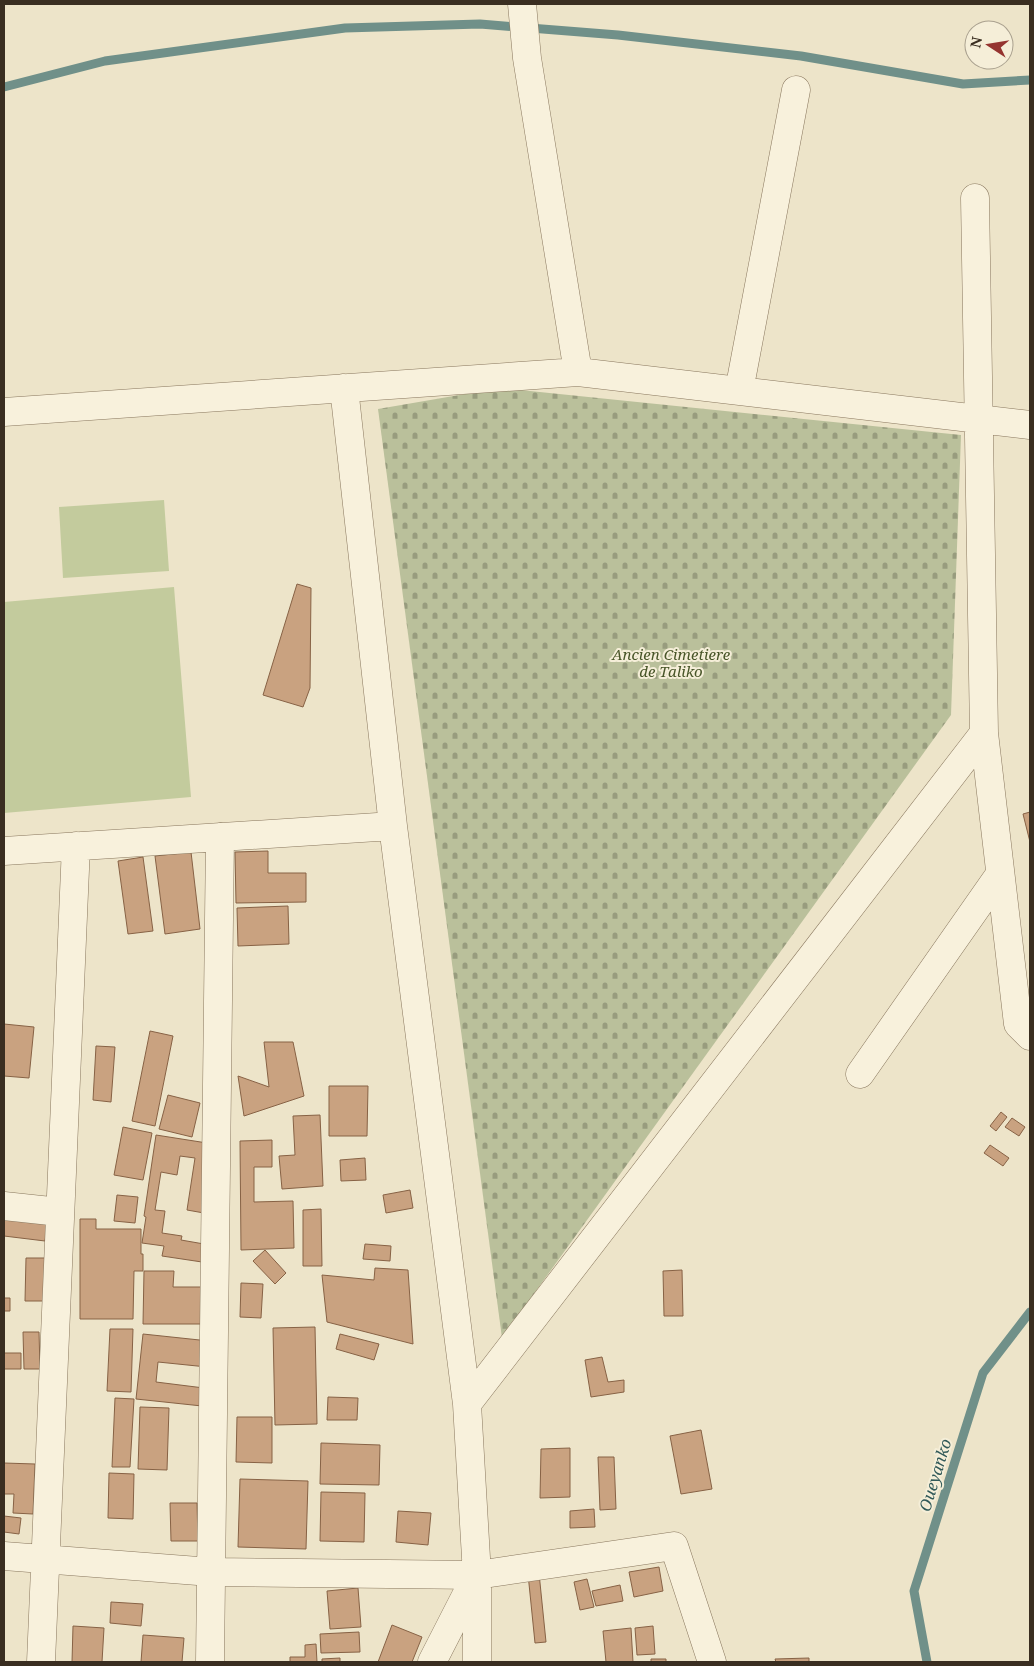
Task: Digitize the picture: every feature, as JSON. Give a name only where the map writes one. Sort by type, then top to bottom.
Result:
[{"type":"street","points":[[522,4],[527,58],[578,372]]},
{"type":"street","points":[[739,391],[796,90]]},
{"type":"street","points":[[975,198],[984,733],[1018,1024],[1030,1036]]},
{"type":"street","points":[[4,412],[578,372],[1030,425]]},
{"type":"street","points":[[344,388],[393,826],[467,1404],[476,1574],[477,1662]]},
{"type":"street","points":[[467,1404],[984,733]]},
{"type":"street","points":[[4,851],[393,826]]},
{"type":"street","points":[[210,1662],[220,837]]},
{"type":"street","points":[[41,1662],[76,846]]},
{"type":"street","points":[[860,1074],[1000,874]]},
{"type":"street","points":[[4,1206],[60,1212]]},
{"type":"street","points":[[4,1556],[212,1572],[476,1574],[674,1546],[712,1662]]},
{"type":"street","points":[[432,1662],[476,1574]]},
{"type":"green space","name":"Ancien Cimetiere de Taliko","points":[[500,388],[961,435],[951,715],[502,1338],[378,409]]},
{"type":"green space","points":[[164,500],[169,571],[63,578],[59,507]]},
{"type":"green space","points":[[174,587],[191,797],[4,813],[4,602]]},
{"type":"building","points":[[297,584],[311,588],[310,688],[303,707],[263,695]]},
{"type":"building","points":[[1030,812],[1030,842],[1023,814]]},
{"type":"building","points":[[268,851],[268,873],[306,873],[306,902],[236,903],[235,852]]},
{"type":"building","points":[[191,852],[200,929],[165,934],[155,856]]},
{"type":"building","points":[[143,857],[153,931],[128,934],[118,861]]},
{"type":"building","points":[[288,906],[289,944],[238,946],[237,908]]},
{"type":"building","points":[[4,1024],[34,1027],[29,1078],[4,1076]]},
{"type":"building","points":[[150,1031],[173,1036],[155,1126],[132,1121]]},
{"type":"building","points":[[264,1042],[293,1042],[304,1096],[244,1116],[238,1076],[269,1087]]},
{"type":"building","points":[[96,1046],[115,1047],[111,1102],[93,1100]]},
{"type":"building","points":[[329,1086],[368,1086],[367,1136],[329,1136]]},
{"type":"building","points":[[168,1095],[200,1103],[192,1137],[159,1129]]},
{"type":"building","points":[[1001,1112],[1007,1117],[996,1131],[990,1126]]},
{"type":"building","points":[[320,1115],[323,1186],[282,1189],[279,1156],[295,1155],[293,1116]]},
{"type":"building","points":[[1012,1118],[1025,1127],[1019,1136],[1005,1127]]},
{"type":"building","points":[[123,1127],[152,1133],[143,1180],[114,1175]]},
{"type":"building","points":[[156,1135],[207,1143],[204,1213],[187,1210],[195,1158],[180,1156],[177,1175],[161,1172],[155,1210],[165,1211],[162,1233],[182,1236],[181,1240],[204,1244],[202,1262],[162,1256],[164,1246],[142,1243]]},
{"type":"building","points":[[272,1140],[272,1167],[254,1167],[254,1202],[293,1201],[294,1248],[241,1250],[240,1141]]},
{"type":"building","points":[[990,1145],[1009,1158],[1003,1166],[984,1153]]},
{"type":"building","points":[[365,1158],[366,1180],[341,1181],[340,1160]]},
{"type":"building","points":[[410,1190],[413,1208],[386,1213],[383,1195]]},
{"type":"building","points":[[117,1195],[138,1197],[135,1223],[114,1221]]},
{"type":"building","points":[[321,1209],[322,1266],[303,1266],[303,1210]]},
{"type":"building","points":[[4,1212],[49,1218],[45,1241],[4,1236]]},
{"type":"building","points":[[80,1219],[96,1219],[96,1229],[141,1229],[143,1271],[134,1271],[133,1319],[80,1319]]},
{"type":"building","points":[[365,1244],[391,1246],[390,1261],[363,1259]]},
{"type":"building","points":[[265,1250],[286,1273],[275,1284],[253,1261]]},
{"type":"building","points":[[26,1258],[45,1258],[44,1301],[25,1301]]},
{"type":"building","points":[[375,1268],[408,1270],[413,1344],[327,1322],[322,1275],[374,1280]]},
{"type":"building","points":[[682,1270],[683,1316],[664,1316],[663,1271]]},
{"type":"building","points":[[144,1271],[174,1271],[173,1287],[201,1287],[201,1324],[143,1324]]},
{"type":"building","points":[[241,1283],[263,1284],[261,1318],[240,1317]]},
{"type":"building","points":[[4,1298],[10,1298],[10,1311],[4,1311]]},
{"type":"building","points":[[315,1327],[317,1424],[275,1425],[273,1328]]},
{"type":"building","points":[[110,1329],[133,1329],[131,1392],[107,1391]]},
{"type":"building","points":[[23,1332],[39,1332],[40,1369],[24,1369]]},
{"type":"building","points":[[143,1334],[209,1341],[207,1367],[158,1362],[156,1382],[204,1388],[202,1406],[136,1399]]},
{"type":"building","points":[[340,1334],[379,1344],[374,1360],[336,1349]]},
{"type":"building","points":[[4,1353],[21,1353],[21,1369],[4,1369]]},
{"type":"building","points":[[602,1357],[608,1382],[624,1380],[624,1392],[591,1397],[585,1360]]},
{"type":"building","points":[[328,1397],[358,1398],[357,1420],[327,1420]]},
{"type":"building","points":[[115,1398],[134,1399],[130,1467],[112,1467]]},
{"type":"building","points":[[140,1407],[169,1408],[167,1470],[138,1469]]},
{"type":"building","points":[[237,1417],[272,1417],[272,1463],[236,1462]]},
{"type":"building","points":[[701,1430],[712,1489],[681,1494],[670,1436]]},
{"type":"building","points":[[321,1443],[380,1445],[379,1485],[320,1484]]},
{"type":"building","points":[[570,1448],[570,1497],[540,1498],[541,1449]]},
{"type":"building","points":[[598,1457],[614,1457],[616,1509],[600,1510]]},
{"type":"building","points":[[4,1463],[35,1464],[33,1514],[13,1513],[14,1494],[4,1494]]},
{"type":"building","points":[[109,1473],[134,1474],[133,1519],[108,1518]]},
{"type":"building","points":[[240,1479],[308,1481],[306,1549],[238,1547]]},
{"type":"building","points":[[321,1492],[365,1493],[364,1542],[320,1541]]},
{"type":"building","points":[[170,1503],[197,1503],[198,1541],[171,1541]]},
{"type":"building","points":[[594,1509],[595,1527],[570,1528],[570,1511]]},
{"type":"building","points":[[398,1511],[431,1513],[428,1545],[396,1542]]},
{"type":"building","points":[[4,1516],[21,1518],[19,1534],[4,1532]]},
{"type":"building","points":[[659,1567],[663,1591],[634,1597],[629,1572]]},
{"type":"building","points":[[539,1573],[546,1642],[535,1643],[528,1574]]},
{"type":"building","points":[[587,1579],[594,1607],[580,1610],[574,1582]]},
{"type":"building","points":[[620,1585],[623,1601],[596,1606],[592,1591]]},
{"type":"building","points":[[358,1588],[361,1627],[330,1629],[327,1591]]},
{"type":"building","points":[[111,1602],[143,1604],[141,1626],[110,1623]]},
{"type":"building","points":[[392,1625],[422,1637],[412,1662],[378,1662]]},
{"type":"building","points":[[73,1626],[104,1628],[102,1662],[72,1662]]},
{"type":"building","points":[[653,1626],[655,1654],[637,1655],[635,1628]]},
{"type":"building","points":[[631,1628],[633,1662],[606,1662],[603,1631]]},
{"type":"building","points":[[359,1632],[360,1652],[321,1653],[320,1634]]},
{"type":"building","points":[[143,1635],[184,1638],[182,1662],[141,1662]]},
{"type":"building","points":[[316,1644],[317,1662],[290,1662],[290,1657],[305,1657],[305,1645]]},
{"type":"building","points":[[340,1658],[340,1662],[322,1662],[322,1659]]},
{"type":"building","points":[[809,1658],[809,1662],[776,1662],[775,1659]]},
{"type":"building","points":[[651,1659],[666,1659],[666,1662],[651,1662]]},
{"type":"waterway","points":[[4,87],[105,61],[345,28],[480,24],[618,35],[801,56],[963,84],[1030,80]]},
{"type":"waterway","name":"Oueyanko","points":[[927,1662],[914,1591],[983,1373],[1030,1312]]}]
